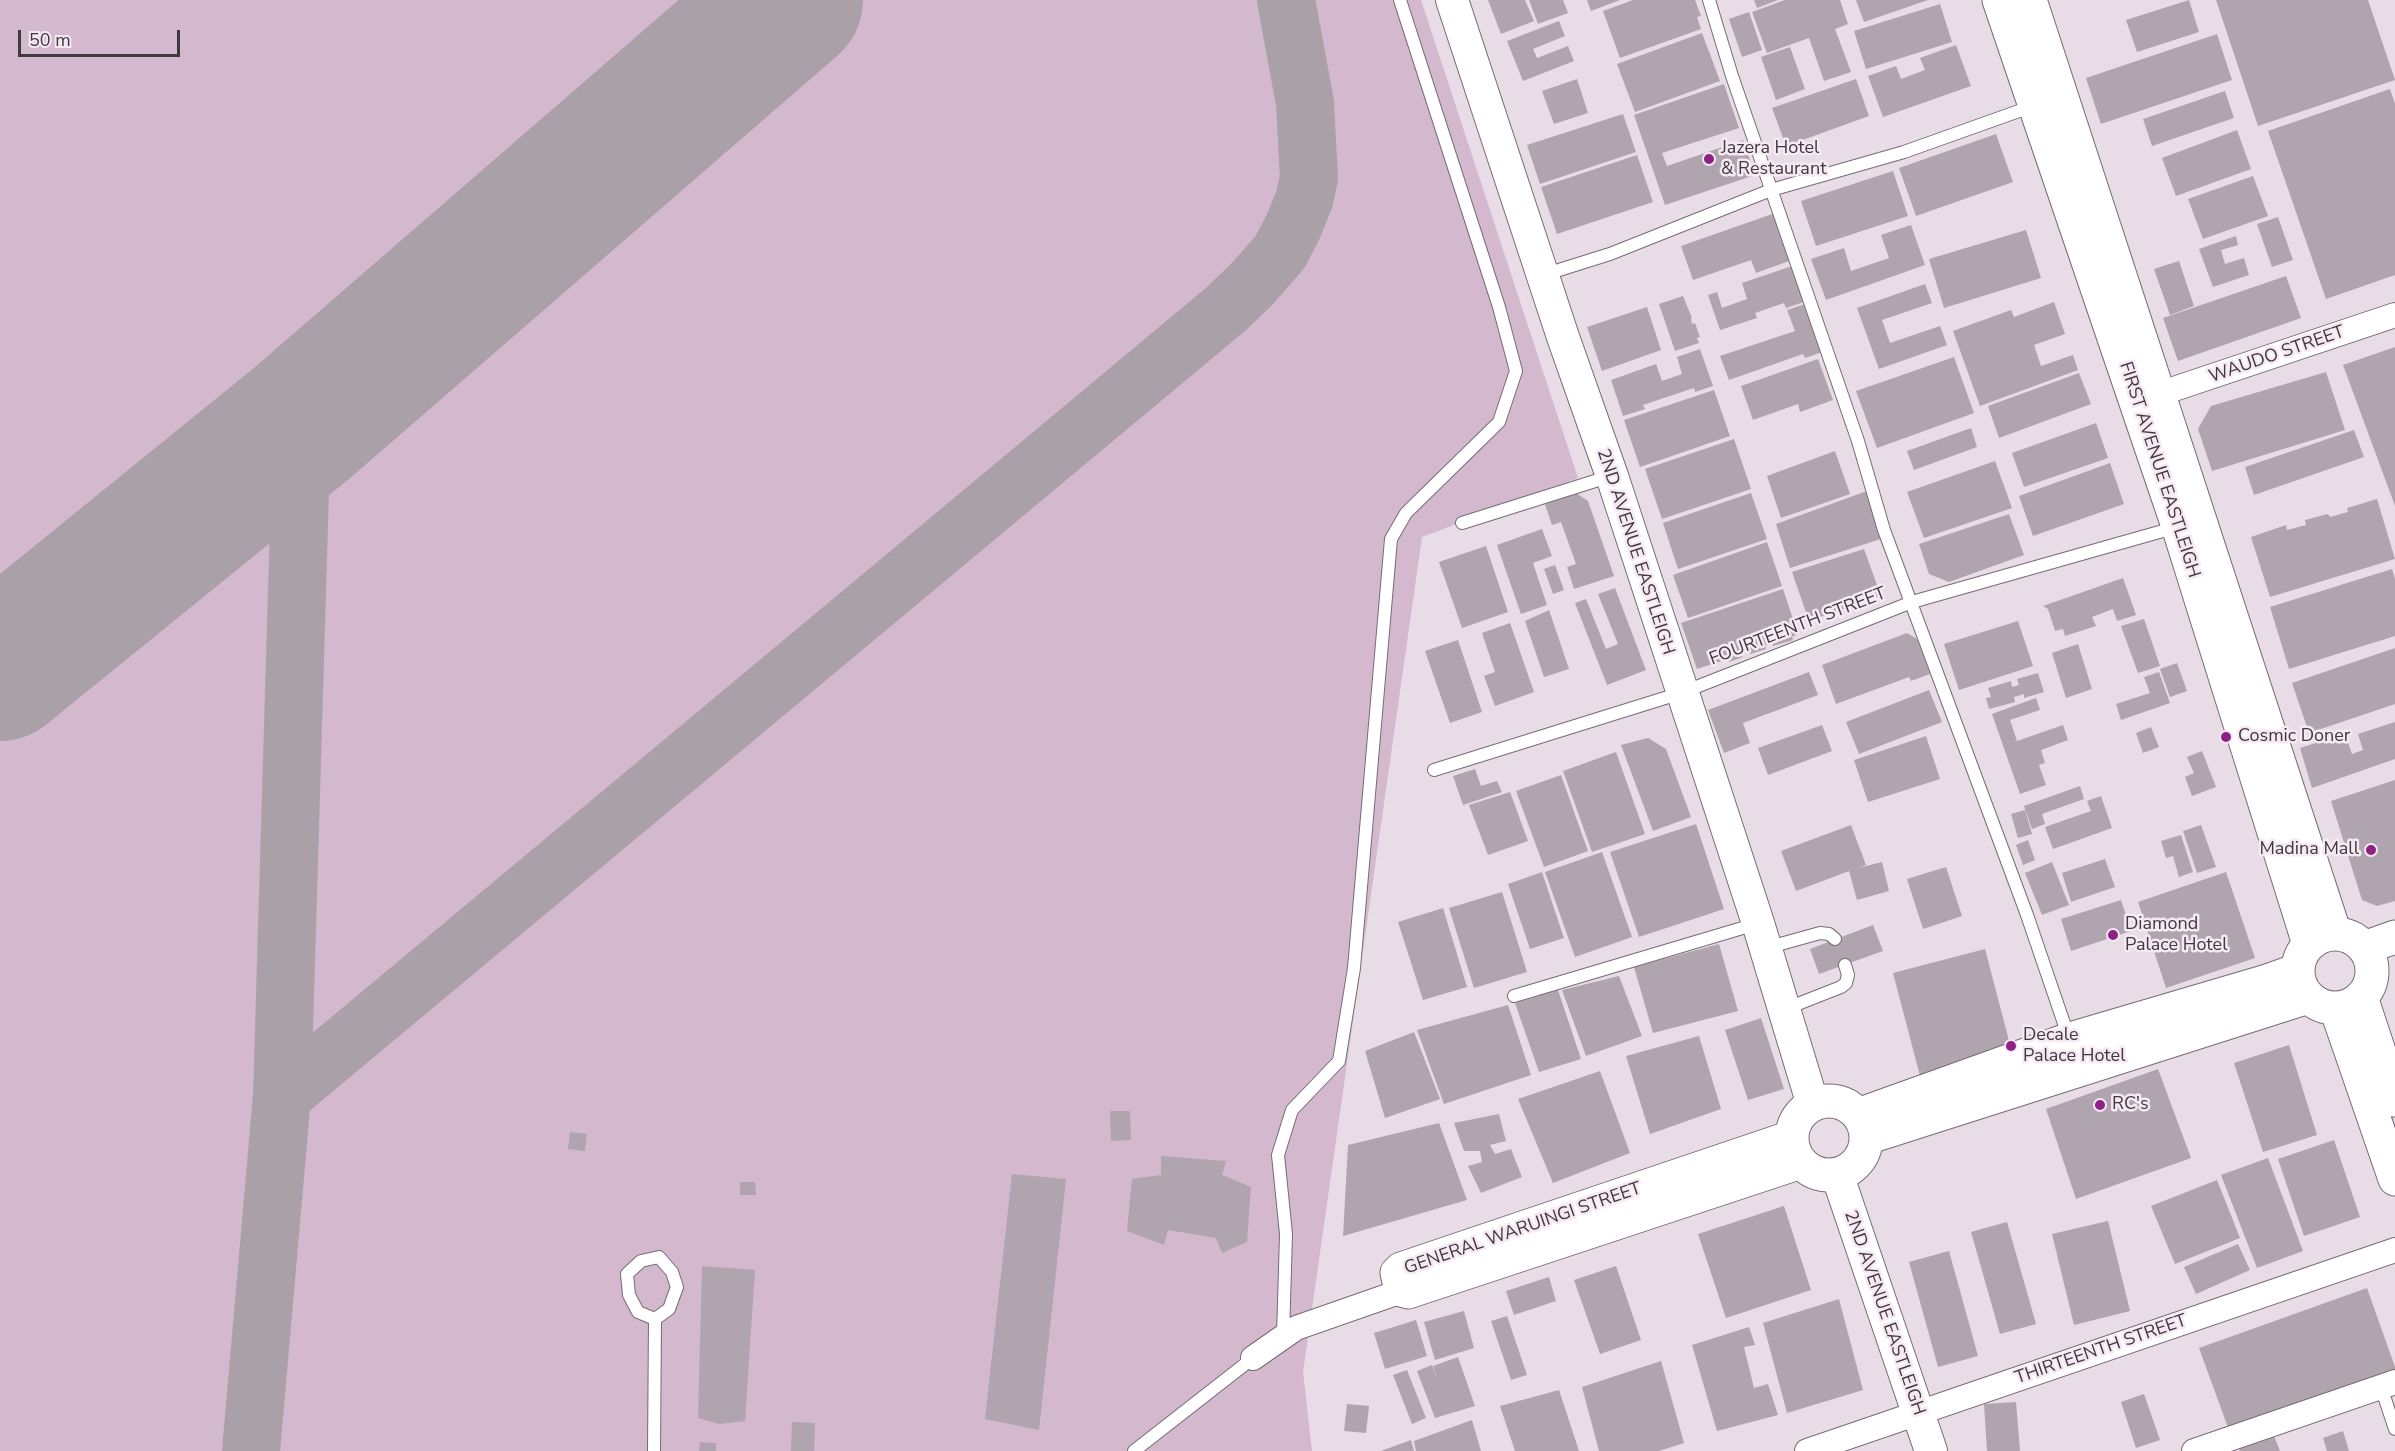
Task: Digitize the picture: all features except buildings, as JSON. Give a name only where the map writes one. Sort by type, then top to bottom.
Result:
[{"type":"main road","name":"FIRST AVENUE EASTLEIGH","points":[[1999,0],[2178,526],[2342,973]]},
{"type":"main road","name":"FIRST AVENUE EASTLEIGH","points":[[2030,0],[2159,394],[2342,973]]},
{"type":"main road","points":[[1862,1127],[2342,973],[2395,937]]},
{"type":"main road","points":[[1862,1127],[2070,1040],[2267,981],[2342,973]]},
{"type":"main road","points":[[2342,973],[2395,1100]]},
{"type":"main road","points":[[2342,973],[2395,1179]]},
{"type":"main road","points":[[1825,1101],[1837,1102],[1849,1107],[1862,1127],[1864,1150],[1858,1161],[1849,1169],[1837,1174],[1817,1173],[1796,1150],[1798,1118],[1813,1105],[1825,1101]]},
{"type":"main road","name":"GENERAL WARUINGI STREET","points":[[1402,1291],[1397,1273],[1401,1269],[1796,1150]]},
{"type":"street","name":"2ND AVENUE EASTLEIGH","points":[[1452,0],[1612,476],[1761,936],[1813,1105]]},
{"type":"street","name":"WAUDO STREET","points":[[2159,394],[2395,315]]},
{"type":"street","name":"2ND AVENUE EASTLEIGH","points":[[1837,1174],[1931,1451]]},
{"type":"street","name":"THIRTEENTH STREET","points":[[1807,1451],[2395,1250]]},
{"type":"street","points":[[1253,1358],[1296,1328],[1402,1291]]},
{"type":"street","points":[[2194,1451],[2388,1385]]},
{"type":"lane","points":[[1283,1337],[1286,1234],[1278,1155],[1292,1110],[1339,1061],[1354,968],[1391,538],[1406,513],[1500,422],[1516,371],[1499,307],[1400,0]]},
{"type":"lane","points":[[1709,0],[1732,76],[1858,441],[1884,530],[2027,915],[2070,1040]]},
{"type":"lane","points":[[1543,275],[1610,254],[1771,190],[1904,152],[2034,105]]},
{"type":"lane","points":[[1462,523],[1612,476]]},
{"type":"lane","name":"FOURTEENTH STREET","points":[[1434,770],[1681,693],[1912,602],[2178,526]]},
{"type":"lane","points":[[1514,996],[1761,936],[1820,933],[1829,934],[1835,939]]},
{"type":"lane","points":[[1784,1009],[1846,983],[1848,975],[1845,965]]},
{"type":"lane","points":[[654,1451],[655,1319],[669,1308],[677,1287],[672,1272],[659,1257],[640,1261],[627,1274],[629,1295],[638,1312],[655,1319]]},
{"type":"lane","points":[[1134,1451],[1253,1358]]},
{"type":"lane","points":[[2388,1385],[2395,1429]]},
{"type":"shaded area","points":[[0,0],[1421,0],[1578,478],[1422,537],[1303,1372],[1312,1451],[0,1451]]},
{"type":"taxiway","points":[[282,1096],[1226,309],[1252,284],[1280,252],[1304,200],[1309,178],[1305,103],[1286,0]]},
{"type":"taxiway","points":[[251,1451],[282,1096],[302,423]]},
{"type":"runway","points":[[0,668],[302,423],[790,0]]},
{"type":"place","name":"Jazera Hotel & Restaurant","points":[[1709,159]]},
{"type":"place","name":"Cosmic Doner","points":[[2226,737]]},
{"type":"place","name":"Madina Mall","points":[[2371,850]]},
{"type":"place","name":"Diamond Palace Hotel","points":[[2113,935]]},
{"type":"place","name":"Decale Palace Hotel","points":[[2011,1046]]},
{"type":"place","name":"RC's","points":[[2100,1105]]}]
